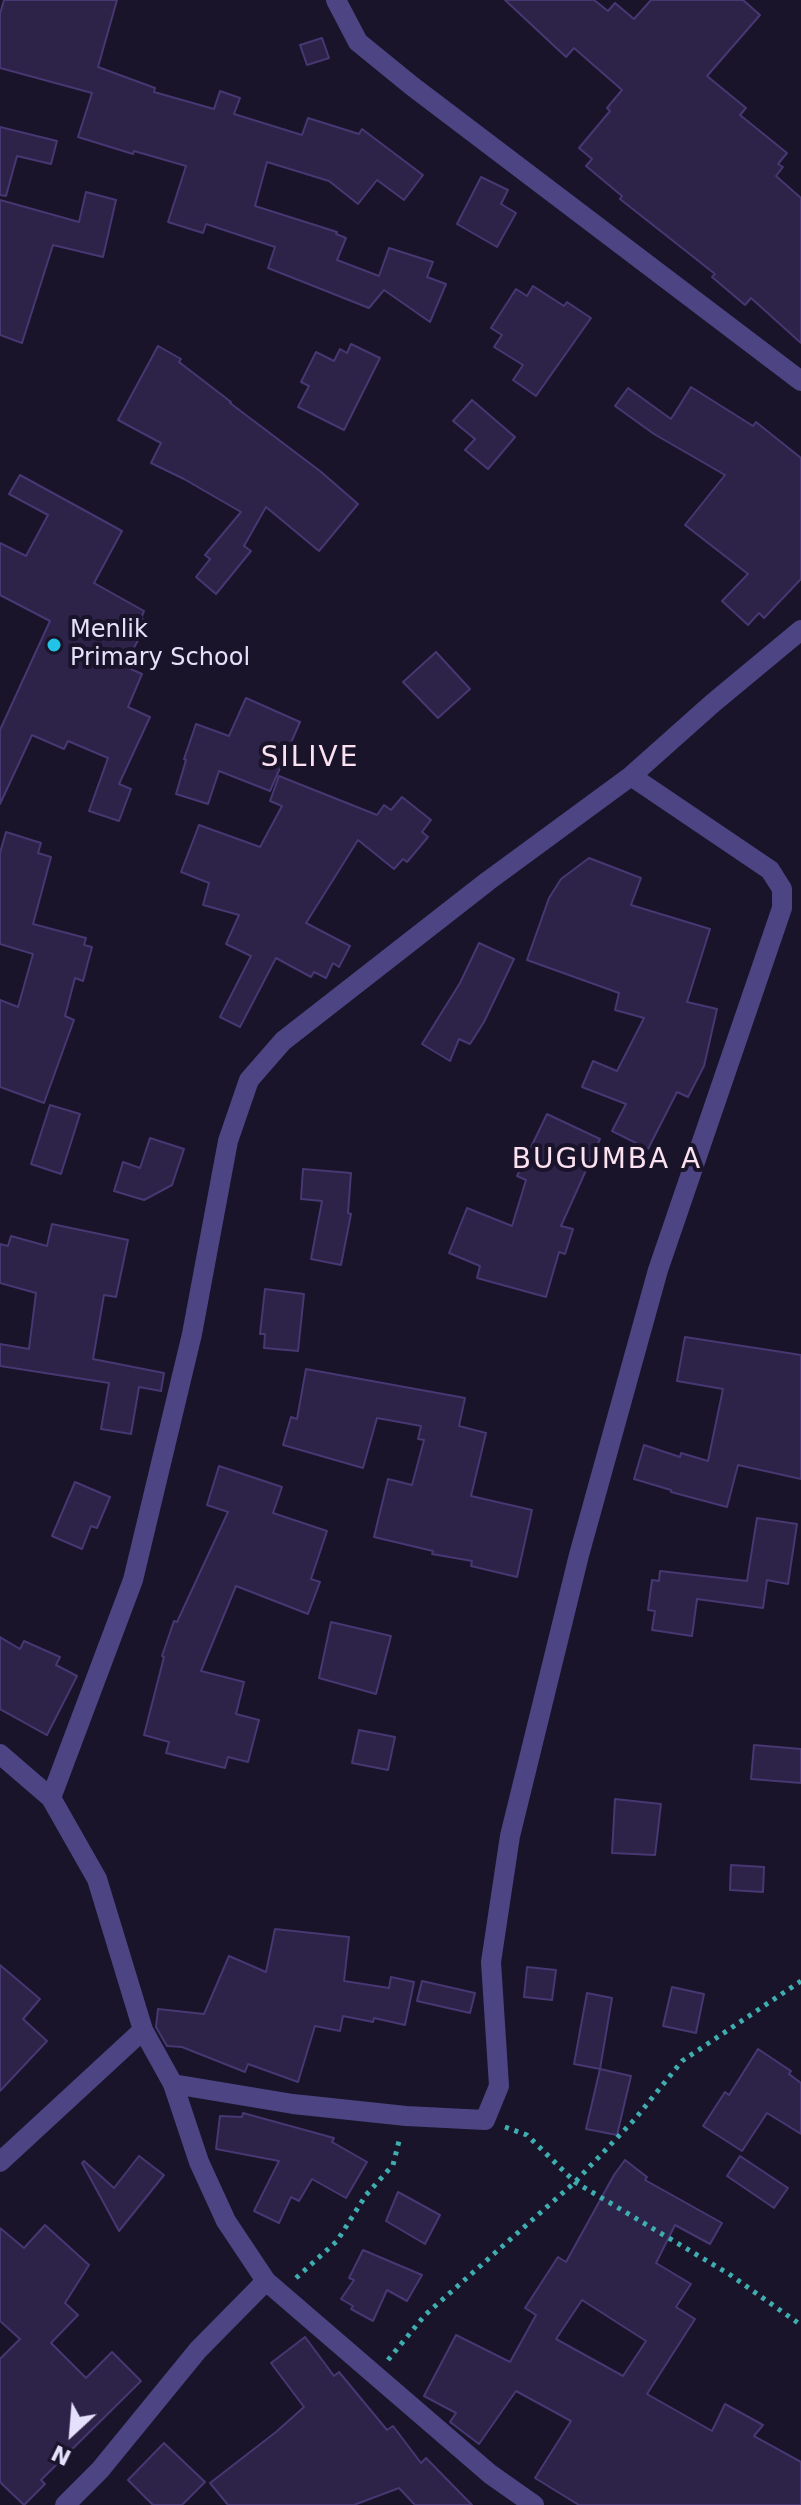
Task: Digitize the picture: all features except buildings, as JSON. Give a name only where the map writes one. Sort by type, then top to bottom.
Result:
[{"type":"street","points":[[336,0],[358,42],[801,381]]},
{"type":"street","points":[[51,1798],[133,1580],[192,1334],[228,1141],[249,1080],[283,1041],[488,881],[631,776],[801,630]]},
{"type":"street","points":[[173,2084],[293,2104],[406,2116],[485,2120],[499,2086],[491,1962],[517,1806],[579,1555],[658,1270],[782,908],[782,889],[770,870],[631,776]]},
{"type":"street","points":[[0,1754],[51,1798],[97,1879],[143,2030],[173,2084],[199,2162],[226,2221],[273,2286],[490,2474],[534,2505]]},
{"type":"street","points":[[0,2162],[143,2030]]},
{"type":"street","points":[[65,2505],[100,2470],[198,2350],[273,2286]]},
{"type":"path","points":[[374,2375],[425,2315],[575,2182],[635,2119],[682,2061],[801,1981]]},
{"type":"path","points":[[273,2286],[337,2241],[366,2195],[393,2165],[406,2116]]},
{"type":"path","points":[[485,2120],[527,2135],[575,2182],[729,2274],[801,2325]]},
{"type":"place","name":"Menlik Primary School","points":[[54,645]]},
{"type":"district","name":"SILIVE","points":[[310,759]]},
{"type":"district","name":"BUGUMBA A","points":[[607,1161]]}]
